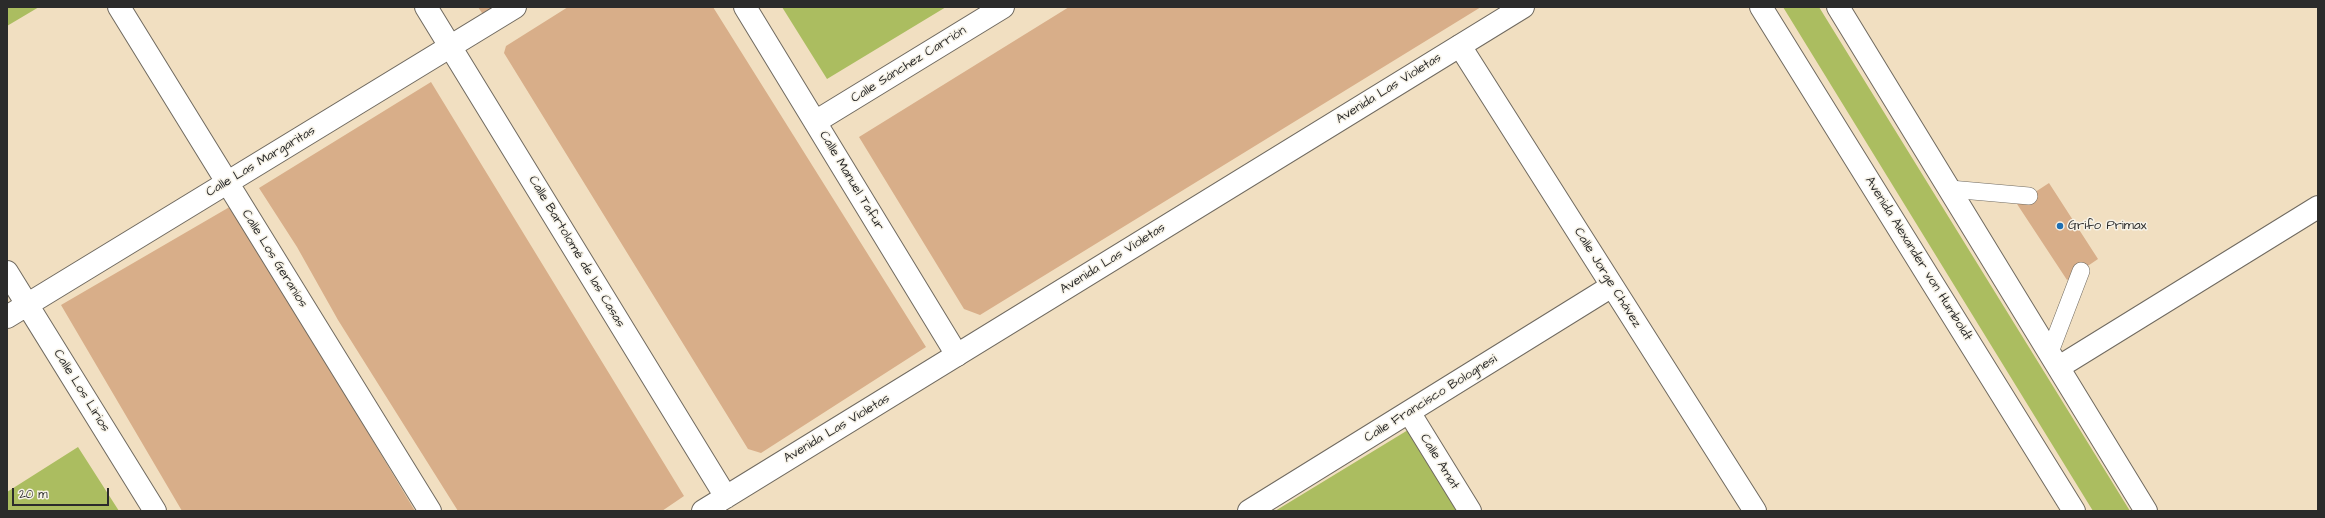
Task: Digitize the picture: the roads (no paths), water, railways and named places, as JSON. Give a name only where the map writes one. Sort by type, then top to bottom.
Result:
[{"type":"street","name":"Calle Los Geranios","points":[[119,7],[430,511]]},
{"type":"street","name":"Calle Bartolomé de las Casas","points":[[426,7],[726,496]]},
{"type":"street","name":"Calle Las Margaritas","points":[[7,318],[515,7]]},
{"type":"street","name":"Calle Manuel Tafur","points":[[745,7],[957,355]]},
{"type":"street","name":"Calle Sánchez Carrión","points":[[815,122],[1003,7]]},
{"type":"street","name":"Avenida Las Violetas","points":[[703,511],[1523,7]]},
{"type":"street","name":"Avenida Alexander von Humboldt","points":[[1761,7],[2074,511]]},
{"type":"street","points":[[1838,7],[2146,511]]},
{"type":"street","name":"Calle Jorge Chávez","points":[[1460,46],[1755,511]]},
{"type":"street","points":[[2054,359],[2318,207]]},
{"type":"street","name":"Calle Los Lirios","points":[[7,272],[155,511]]},
{"type":"street","name":"Calle Francisco Bolognesi","points":[[1249,511],[1612,286]]},
{"type":"street","name":"Calle Amat","points":[[1409,412],[1470,511]]},
{"type":"lane","points":[[1950,189],[2029,196]]},
{"type":"lane","points":[[2054,359],[2081,271]]},
{"type":"place","name":"Grifo Primax","points":[[2060,226]]}]
